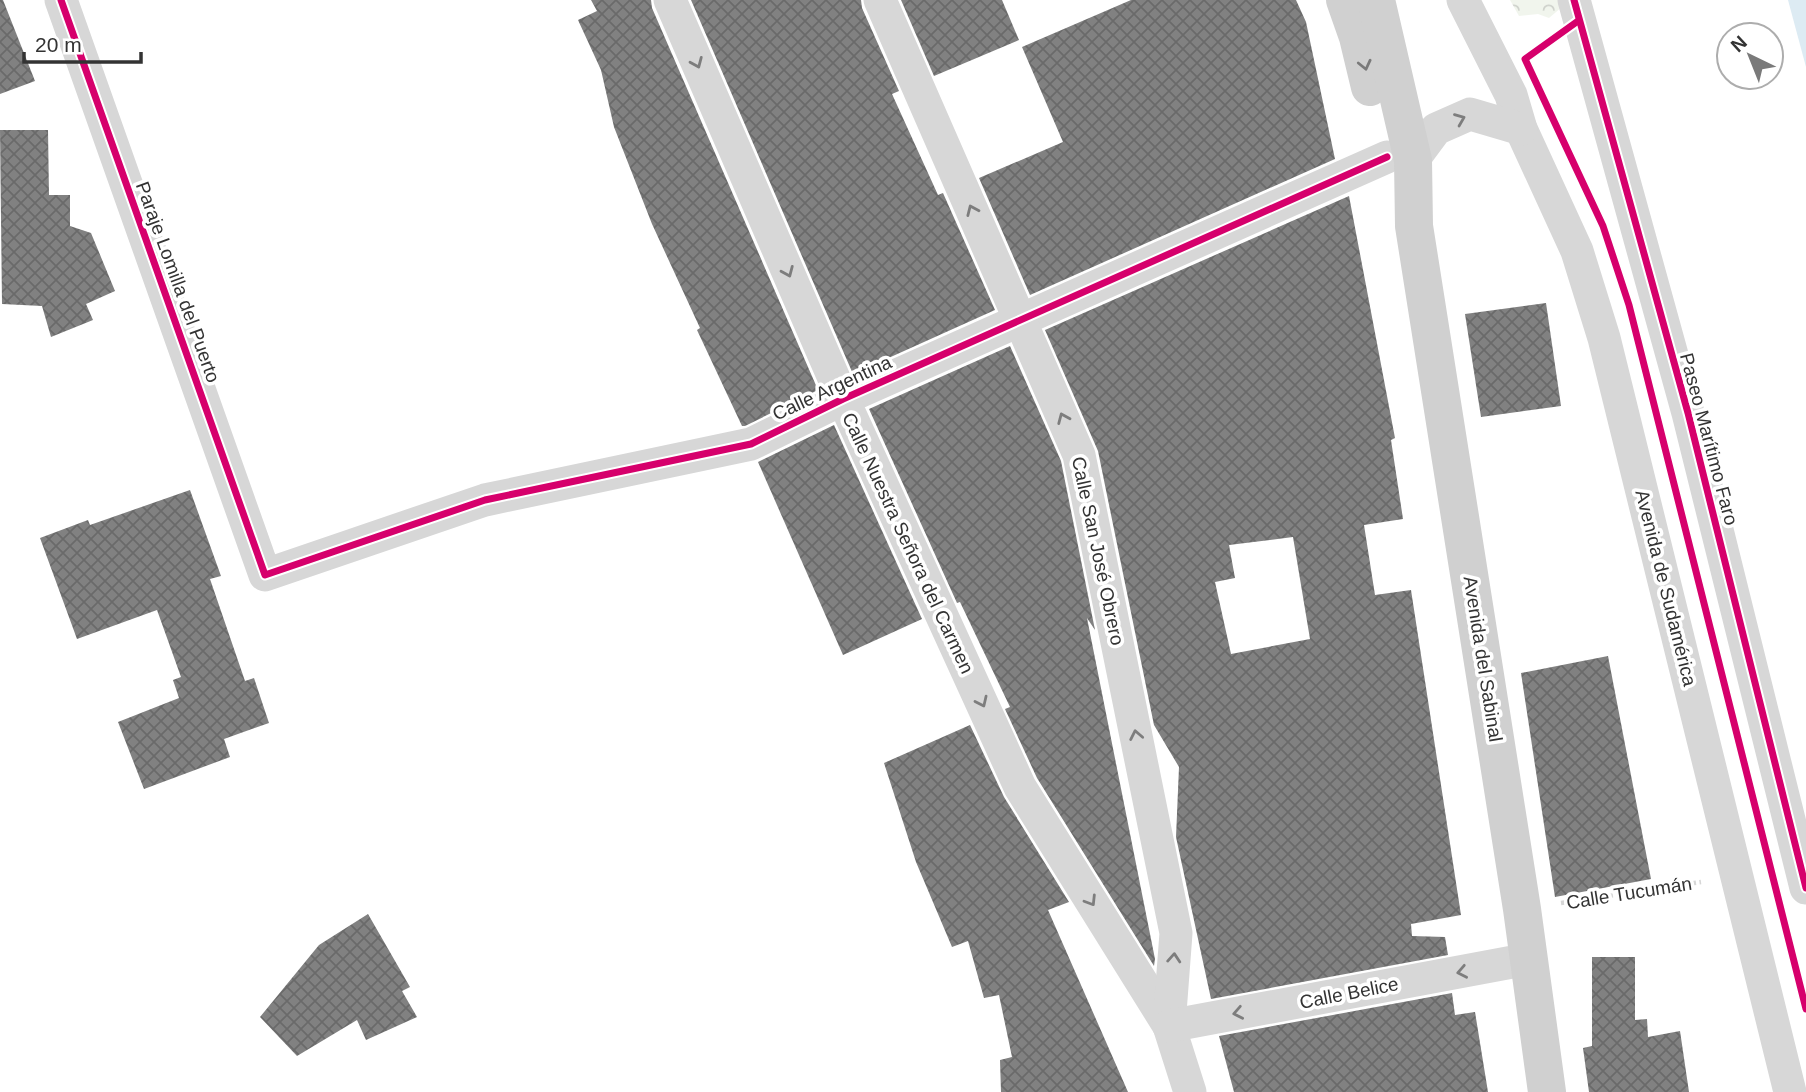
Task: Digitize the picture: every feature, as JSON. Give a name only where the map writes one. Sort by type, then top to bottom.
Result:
[{"type":"street","name":"Paraje Lomilla del Puerto","points":[[61,0],[265,575]]},
{"type":"street","name":"Calle Nuestra Señora del Carmen","points":[[670,0],[843,399],[1020,787],[1169,1026]]},
{"type":"street","name":"Calle San José Obrero","points":[[880,0],[1079,455],[1176,933],[1169,1026],[1190,1092]]},
{"type":"street","name":"Avenida del Sabinal","points":[[1345,0],[1400,159]]},
{"type":"street","name":"Avenida del Sabinal","points":[[1376,0],[1522,909],[1547,1092]]},
{"type":"street","name":"Avenida de Sudamérica","points":[[1463,0],[1511,95],[1521,129],[1577,251],[1604,338],[1790,1092]]},
{"type":"street","name":"Paseo Marítimo Faro","points":[[1574,0],[1688,413],[1806,888]]},
{"type":"street","points":[[1400,159],[1436,129],[1470,114],[1521,129]]},
{"type":"street","name":"Calle Argentina","points":[[265,575],[485,500],[751,444],[843,399],[1021,320],[1400,159]]},
{"type":"street","name":"Calle Belice","points":[[1169,1026],[1529,959]]},
{"type":"green space","points":[[1510,0],[1561,0],[1562,7],[1549,18],[1538,14],[1519,16]]},
{"type":"shaded area","points":[[1788,0],[1806,0],[1806,67]]},
{"type":"building","points":[[0,0],[3,0],[35,81],[0,94]]},
{"type":"building","points":[[591,0],[651,0],[652,8],[818,390],[745,426],[742,426],[697,330],[700,328],[652,224],[614,127],[601,70],[578,20],[597,11]]},
{"type":"building","points":[[691,0],[861,0],[862,8],[899,91],[892,94],[938,195],[943,193],[995,310],[853,374]]},
{"type":"building","points":[[901,0],[1002,0],[1019,40],[934,76]]},
{"type":"building","points":[[1131,0],[1296,0],[1306,22],[1335,159],[1030,295],[979,178],[1063,142],[1022,47]]},
{"type":"building","points":[[0,130],[48,130],[49,195],[70,195],[70,226],[91,233],[115,291],[86,304],[93,320],[51,337],[42,306],[2,304]]},
{"type":"building","points":[[1349,196],[1395,438],[1391,440],[1403,519],[1364,525],[1375,595],[1411,590],[1461,915],[1411,924],[1412,936],[1445,937],[1448,955],[1211,999],[1176,837],[1179,767],[1154,725],[1098,451],[1045,330]],"holes":[[[1293,537],[1310,639],[1231,654],[1215,582],[1235,578],[1229,545]]]},
{"type":"building","points":[[1546,303],[1561,406],[1481,417],[1465,314]]},
{"type":"building","points":[[1010,346],[1061,461],[1095,630],[1087,618],[1155,959],[1154,966],[1037,778],[1005,709],[1010,707],[960,602],[957,603],[869,409]]},
{"type":"building","points":[[834,425],[922,619],[843,655],[758,462]]},
{"type":"building","points":[[190,490],[221,576],[210,579],[245,681],[254,678],[269,723],[224,739],[230,757],[144,789],[118,722],[179,698],[173,680],[181,677],[157,610],[77,639],[40,538],[88,520],[90,525]]},
{"type":"building","points":[[1608,656],[1651,879],[1555,897],[1521,673]]},
{"type":"building","points":[[970,725],[1004,797],[1069,902],[1048,910],[1128,1092],[1001,1092],[1000,1060],[1012,1057],[999,995],[984,998],[968,941],[952,947],[916,862],[884,763]]},
{"type":"building","points":[[368,914],[410,987],[402,991],[417,1017],[366,1040],[357,1020],[297,1056],[260,1017],[319,945]]},
{"type":"building","points":[[1592,957],[1635,957],[1635,1020],[1647,1019],[1648,1037],[1680,1031],[1689,1092],[1589,1092],[1583,1048],[1592,1046]]},
{"type":"building","points":[[1452,993],[1455,1015],[1475,1012],[1488,1092],[1234,1092],[1219,1036]]},
{"type":"cycle path","points":[[61,0],[265,575],[485,500],[751,444],[843,399],[1387,157]]},
{"type":"cycle path","points":[[1574,0],[1688,413],[1806,888]]},
{"type":"cycle path","points":[[1578,21],[1525,59],[1603,226],[1629,305],[1806,1009]]}]
